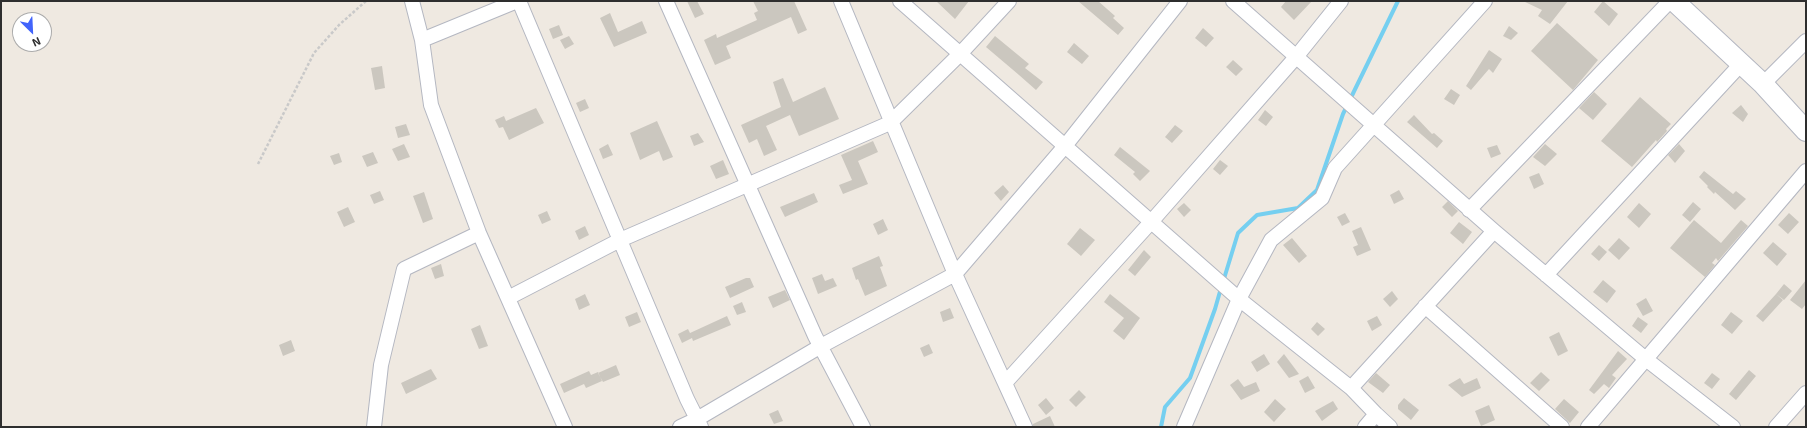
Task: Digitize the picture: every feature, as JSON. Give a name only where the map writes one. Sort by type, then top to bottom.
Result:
[{"type":"main road","points":[[1674,1],[1763,84],[1806,131]]},
{"type":"street","points":[[412,1],[422,40],[431,105],[479,233],[565,427]]},
{"type":"street","points":[[422,40],[518,1],[687,399],[699,423]]},
{"type":"street","points":[[666,1],[821,346],[863,427]]},
{"type":"street","points":[[841,1],[890,123],[955,274],[1026,427]]},
{"type":"street","points":[[900,1],[1239,299],[1351,388],[1390,427]]},
{"type":"street","points":[[508,298],[620,240],[890,123],[960,54],[1009,1]]},
{"type":"street","points":[[680,427],[699,423],[821,346],[955,274],[1065,146],[1180,1]]},
{"type":"street","points":[[1233,1],[1469,210],[1647,360],[1733,427]]},
{"type":"street","points":[[1005,383],[1151,222],[1296,57],[1341,1]]},
{"type":"street","points":[[1184,427],[1239,299],[1271,240],[1322,198],[1335,168],[1486,1]]},
{"type":"street","points":[[1469,210],[1670,1]]},
{"type":"street","points":[[1763,84],[1806,41]]},
{"type":"street","points":[[1546,275],[1741,64]]},
{"type":"street","points":[[1588,427],[1647,360],[1806,172]]},
{"type":"street","points":[[1351,388],[1494,231]]},
{"type":"street","points":[[374,427],[381,365],[404,269],[479,233]]},
{"type":"street","points":[[1425,306],[1562,427]]},
{"type":"street","points":[[1776,427],[1806,393]]},
{"type":"street","points":[[1365,427],[1376,414]]},
{"type":"path","points":[[258,164],[314,53],[339,25],[366,1]]},
{"type":"building","points":[[687,1],[697,1],[704,14],[695,18]]},
{"type":"building","points":[[753,1],[794,1],[807,30],[798,34],[791,17],[726,46],[731,58],[715,65],[704,40],[716,34],[717,38],[757,20],[754,13],[758,11]]},
{"type":"building","points":[[936,1],[969,1],[955,19]]},
{"type":"building","points":[[1078,1],[1098,1],[1115,16],[1113,18],[1124,28],[1118,35]]},
{"type":"building","points":[[1286,1],[1312,1],[1294,20],[1281,7]]},
{"type":"building","points":[[1523,1],[1568,1],[1550,24],[1538,16],[1542,10]]},
{"type":"building","points":[[1603,1],[1618,14],[1609,26],[1594,12]]},
{"type":"building","points":[[610,13],[618,32],[642,21],[647,33],[614,47],[600,18]]},
{"type":"building","points":[[1557,23],[1598,60],[1573,90],[1531,51]]},
{"type":"building","points":[[559,25],[563,35],[553,39],[549,29]]},
{"type":"building","points":[[1509,26],[1518,33],[1511,40],[1503,36]]},
{"type":"building","points":[[1203,28],[1214,38],[1206,47],[1195,38]]},
{"type":"building","points":[[569,36],[574,44],[565,49],[560,40]]},
{"type":"building","points":[[995,36],[1029,64],[1025,68],[1043,82],[1036,90],[986,47]]},
{"type":"building","points":[[1074,43],[1089,56],[1082,64],[1067,52]]},
{"type":"building","points":[[1489,50],[1502,59],[1493,73],[1489,69],[1471,90],[1466,86]]},
{"type":"building","points":[[1233,60],[1243,69],[1236,76],[1226,67]]},
{"type":"building","points":[[382,66],[385,88],[375,90],[371,68]]},
{"type":"building","points":[[783,78],[793,102],[825,87],[839,119],[799,136],[790,115],[766,126],[777,150],[764,156],[757,139],[749,143],[741,125],[781,107],[773,82]]},
{"type":"building","points":[[1451,89],[1460,95],[1454,105],[1444,99]]},
{"type":"building","points":[[1594,92],[1607,104],[1593,120],[1579,108]]},
{"type":"building","points":[[1640,97],[1671,124],[1666,129],[1667,131],[1657,142],[1656,140],[1632,167],[1601,141]]},
{"type":"building","points":[[585,99],[589,108],[580,112],[576,103]]},
{"type":"building","points":[[1741,105],[1748,114],[1743,122],[1732,113]]},
{"type":"building","points":[[536,108],[544,123],[509,140],[503,127],[499,128],[495,120],[504,116],[506,121]]},
{"type":"building","points":[[1265,110],[1273,117],[1266,126],[1258,120]]},
{"type":"building","points":[[1414,115],[1432,134],[1434,133],[1443,141],[1437,148],[1407,122]]},
{"type":"building","points":[[657,121],[673,157],[663,161],[659,151],[640,160],[630,133]]},
{"type":"building","points":[[406,124],[410,135],[398,138],[395,127]]},
{"type":"building","points":[[1175,125],[1183,131],[1172,143],[1165,137]]},
{"type":"building","points":[[698,133],[704,142],[694,146],[690,136]]},
{"type":"building","points":[[873,141],[878,152],[858,161],[868,184],[843,194],[839,185],[852,180],[841,155]]},
{"type":"building","points":[[404,144],[410,157],[398,161],[392,149]]},
{"type":"building","points":[[608,144],[613,155],[603,159],[599,149]]},
{"type":"building","points":[[1545,144],[1557,154],[1545,166],[1533,157]]},
{"type":"building","points":[[1679,144],[1685,151],[1675,163],[1668,155]]},
{"type":"building","points":[[1497,145],[1501,154],[1491,158],[1487,148]]},
{"type":"building","points":[[1120,147],[1150,171],[1140,181],[1133,174],[1135,172],[1114,155]]},
{"type":"building","points":[[373,152],[378,163],[367,167],[362,156]]},
{"type":"building","points":[[339,153],[342,162],[334,165],[330,156]]},
{"type":"building","points":[[723,160],[729,174],[716,179],[710,166]]},
{"type":"building","points":[[1220,160],[1228,166],[1220,175],[1213,169]]},
{"type":"building","points":[[1704,171],[1733,194],[1736,191],[1746,199],[1735,210],[1715,192],[1714,194],[1699,177]]},
{"type":"building","points":[[1539,173],[1544,184],[1534,189],[1529,177]]},
{"type":"building","points":[[1003,185],[1009,192],[1001,201],[994,193]]},
{"type":"building","points":[[1399,190],[1404,199],[1394,204],[1390,195]]},
{"type":"building","points":[[380,191],[384,200],[374,204],[370,195]]},
{"type":"building","points":[[424,192],[433,219],[423,223],[413,196]]},
{"type":"building","points":[[814,193],[818,202],[785,217],[780,207]]},
{"type":"building","points":[[1448,201],[1458,211],[1452,217],[1442,207]]},
{"type":"building","points":[[1693,202],[1701,209],[1690,222],[1682,215]]},
{"type":"building","points":[[1184,203],[1191,210],[1184,217],[1177,209]]},
{"type":"building","points":[[1639,203],[1651,214],[1639,228],[1627,217]]},
{"type":"building","points":[[348,207],[355,222],[344,227],[337,212]]},
{"type":"building","points":[[547,211],[551,220],[542,224],[538,215]]},
{"type":"building","points":[[1345,213],[1350,222],[1342,226],[1337,217]]},
{"type":"building","points":[[1789,213],[1799,222],[1788,234],[1778,225]]},
{"type":"building","points":[[883,219],[888,230],[878,235],[873,224]]},
{"type":"building","points":[[1694,220],[1721,243],[1741,220],[1748,226],[1718,261],[1716,258],[1712,263],[1715,265],[1705,277],[1670,248]]},
{"type":"building","points":[[1459,222],[1472,232],[1463,244],[1450,233]]},
{"type":"building","points":[[585,226],[589,235],[579,240],[575,231]]},
{"type":"building","points":[[1361,227],[1371,250],[1357,256],[1353,247],[1358,245],[1352,231]]},
{"type":"building","points":[[1080,228],[1095,240],[1081,256],[1067,244]]},
{"type":"building","points":[[1292,238],[1307,256],[1299,263],[1283,245]]},
{"type":"building","points":[[1619,238],[1630,248],[1619,260],[1608,250]]},
{"type":"building","points":[[1773,242],[1787,254],[1777,266],[1763,253]]},
{"type":"building","points":[[1599,245],[1607,252],[1599,261],[1591,254]]},
{"type":"building","points":[[1144,250],[1151,257],[1135,276],[1128,270]]},
{"type":"building","points":[[879,256],[883,266],[880,267],[887,286],[865,296],[858,279],[856,280],[852,268]]},
{"type":"building","points":[[441,264],[444,276],[435,279],[431,268]]},
{"type":"building","points":[[822,274],[825,281],[833,278],[837,286],[818,294],[812,278]]},
{"type":"building","points":[[746,278],[750,278],[754,287],[730,298],[725,287]]},
{"type":"building","points":[[1603,280],[1616,291],[1607,303],[1593,292]]},
{"type":"building","points":[[1806,280],[1806,304],[1802,309],[1790,300]]},
{"type":"building","points":[[1784,284],[1792,291],[1784,300],[1776,294]]},
{"type":"building","points":[[785,290],[790,300],[773,308],[768,297]]},
{"type":"building","points":[[1392,291],[1398,299],[1390,307],[1383,299]]},
{"type":"building","points":[[585,294],[590,305],[579,310],[575,299]]},
{"type":"building","points":[[1110,294],[1140,318],[1124,340],[1113,331],[1124,318],[1104,302]]},
{"type":"building","points":[[1776,294],[1783,300],[1763,322],[1756,316]]},
{"type":"building","points":[[1646,298],[1653,311],[1643,316],[1636,304]]},
{"type":"building","points":[[742,302],[746,312],[737,315],[733,306]]},
{"type":"building","points":[[950,308],[954,318],[943,322],[940,312]]},
{"type":"building","points":[[637,312],[641,322],[629,327],[625,317]]},
{"type":"building","points":[[1731,312],[1743,321],[1732,334],[1721,325]]},
{"type":"building","points":[[727,316],[731,325],[693,341],[692,338],[682,343],[678,334],[688,329],[690,333]]},
{"type":"building","points":[[1377,316],[1382,325],[1372,331],[1367,321]]},
{"type":"building","points":[[1638,317],[1648,324],[1641,333],[1632,326]]},
{"type":"building","points":[[1317,322],[1325,329],[1318,336],[1311,329]]},
{"type":"building","points":[[480,325],[488,346],[479,349],[471,329]]},
{"type":"building","points":[[1559,332],[1568,351],[1558,356],[1549,337]]},
{"type":"building","points":[[291,340],[295,351],[283,356],[279,345]]},
{"type":"building","points":[[929,344],[933,353],[924,357],[920,348]]},
{"type":"building","points":[[1618,351],[1627,359],[1612,375],[1616,378],[1609,388],[1604,384],[1594,394],[1589,390]]},
{"type":"building","points":[[1264,354],[1270,364],[1257,372],[1251,362]]},
{"type":"building","points":[[1284,354],[1299,374],[1289,378],[1277,362]]},
{"type":"building","points":[[616,365],[620,375],[603,382],[598,373]]},
{"type":"building","points":[[431,369],[437,379],[406,394],[401,383]]},
{"type":"building","points":[[1749,370],[1756,376],[1736,400],[1729,394]]},
{"type":"building","points":[[589,371],[591,375],[598,372],[602,381],[586,388],[584,384],[564,393],[560,384]]},
{"type":"building","points":[[1541,372],[1550,380],[1539,391],[1530,383]]},
{"type":"building","points":[[1376,373],[1390,385],[1383,393],[1368,382]]},
{"type":"building","points":[[1712,373],[1720,379],[1712,389],[1704,383]]},
{"type":"building","points":[[1308,376],[1315,388],[1305,393],[1299,381]]},
{"type":"building","points":[[1460,378],[1464,384],[1477,378],[1481,388],[1462,397],[1448,385]]},
{"type":"building","points":[[1238,379],[1244,387],[1256,382],[1260,391],[1241,400],[1230,385]]},
{"type":"building","points":[[1079,390],[1086,397],[1076,407],[1069,400]]},
{"type":"building","points":[[1046,398],[1054,408],[1046,415],[1038,405]]},
{"type":"building","points":[[1404,398],[1419,410],[1411,420],[1398,409],[1398,405]]},
{"type":"building","points":[[1275,399],[1286,409],[1274,422],[1264,412]]},
{"type":"building","points":[[1564,399],[1579,412],[1570,423],[1555,409]]},
{"type":"building","points":[[1333,401],[1338,409],[1322,421],[1315,411]]},
{"type":"building","points":[[1489,405],[1495,420],[1481,426],[1475,411]]},
{"type":"building","points":[[778,410],[783,421],[774,424],[769,414]]},
{"type":"building","points":[[1050,416],[1055,427],[1033,427],[1033,424]]},
{"type":"waterway","points":[[1223,282],[1238,233],[1257,215],[1298,208],[1317,190],[1343,114],[1398,1]]},
{"type":"waterway","points":[[1161,427],[1165,407],[1190,378],[1221,288]]}]
